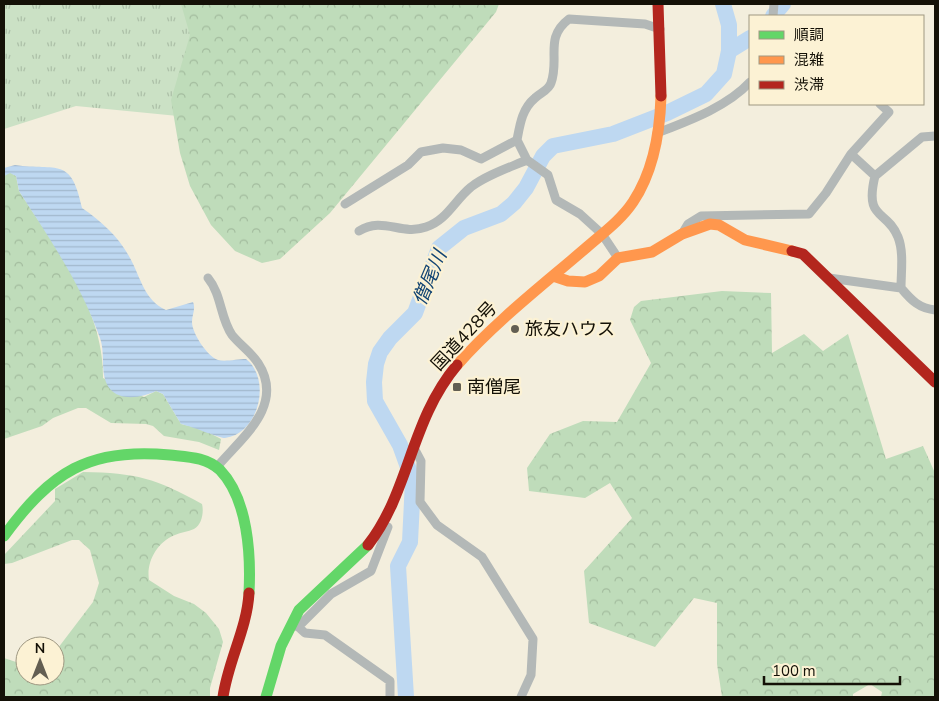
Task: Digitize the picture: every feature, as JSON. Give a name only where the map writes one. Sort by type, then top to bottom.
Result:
[{"type":"main road","name":"国道428号","points":[[266,697],[282,643],[295,624],[306,601],[358,557],[373,539],[397,490],[429,406],[456,367],[490,330],[618,220],[638,195],[650,164],[661,104],[662,72],[658,4]]},
{"type":"main road","points":[[553,276],[568,282],[585,282],[599,276],[618,258],[652,252],[682,234],[710,224],[718,225],[745,240],[803,254],[935,382]]},
{"type":"main road","points":[[4,536],[22,510],[41,492],[73,468],[102,456],[134,452],[200,459],[216,468],[231,487],[241,513],[250,590],[248,608],[223,697]]},
{"type":"street","points":[[618,258],[602,234],[580,214],[556,200],[548,174],[527,160],[517,140],[526,108],[550,87],[554,39],[557,30],[563,24],[569,20],[579,19],[645,24],[660,29]]},
{"type":"street","points":[[657,133],[686,122],[727,100],[749,83]]},
{"type":"street","points":[[682,234],[688,224],[701,216],[809,214],[826,193],[851,154],[889,112],[881,105]]},
{"type":"street","points":[[935,136],[922,138],[875,176],[873,204],[875,211],[890,224],[898,237],[901,249],[901,288],[912,302],[922,308],[935,310]]},
{"type":"street","points":[[345,204],[408,165],[421,152],[443,148],[461,150],[481,158],[517,140]]},
{"type":"street","points":[[851,154],[875,176]]},
{"type":"street","points":[[359,231],[369,225],[376,224],[412,230],[426,227],[447,215],[463,194],[473,186],[527,160]]},
{"type":"street","points":[[208,278],[218,293],[232,335],[252,354],[265,378],[264,405],[258,420],[248,434],[216,468]]},
{"type":"street","points":[[829,278],[901,288]]},
{"type":"street","points":[[412,449],[421,461],[420,502],[437,525],[482,557],[533,639],[531,675],[521,697]]},
{"type":"street","points":[[390,697],[390,681],[325,635],[305,633],[295,624],[331,594],[371,571],[395,514],[397,490]]},
{"type":"green space","points":[[4,4],[275,4],[239,122],[76,106],[4,129]]},
{"type":"green space","points":[[181,4],[499,4],[496,12],[330,213],[280,259],[262,263],[235,251],[211,225],[190,186],[180,153],[171,100],[190,35]]},
{"type":"green space","points":[[10,172],[16,176],[19,191],[62,256],[86,303],[95,327],[101,352],[103,378],[144,397],[156,391],[163,394],[181,424],[202,429],[221,439],[219,450],[199,442],[164,436],[153,426],[146,424],[111,423],[86,408],[78,408],[53,418],[42,426],[4,439],[4,176]]},
{"type":"green space","points":[[722,291],[771,293],[772,353],[804,334],[823,351],[848,334],[886,459],[923,446],[935,473],[935,697],[881,697],[882,692],[870,684],[853,694],[853,697],[722,697],[717,664],[717,603],[694,598],[655,647],[589,623],[584,571],[632,518],[610,483],[585,498],[529,491],[527,468],[550,434],[583,421],[617,422],[651,363],[630,320],[634,307],[641,301]]},
{"type":"green space","points":[[83,472],[118,474],[158,483],[202,504],[203,511],[199,525],[194,529],[169,538],[154,553],[149,566],[149,580],[174,596],[194,604],[206,613],[219,629],[223,642],[210,688],[210,697],[4,697],[4,658],[15,662],[15,686],[65,686],[65,639],[93,602],[99,583],[90,550],[79,540],[72,540],[12,563],[4,564],[4,555],[55,501],[55,489]]},
{"type":"water","points":[[15,165],[60,169],[67,173],[78,191],[82,208],[103,224],[121,243],[144,288],[153,300],[166,310],[193,302],[193,327],[197,338],[209,354],[221,361],[246,359],[254,368],[260,392],[253,417],[246,427],[237,434],[223,438],[181,424],[163,394],[156,391],[145,395],[126,397],[120,396],[110,389],[105,378],[102,344],[84,299],[64,262],[19,191],[16,176],[10,173],[4,176],[4,168]]},
{"type":"waterway","name":"僧尾川","points":[[406,697],[398,566],[410,542],[413,481],[400,445],[375,401],[374,382],[376,364],[380,352],[390,338],[415,313],[439,248],[464,228],[501,214],[514,203],[526,188],[543,156],[553,146],[613,134],[667,113],[706,94],[724,74],[729,51],[729,25],[723,4]]},
{"type":"waterway","points":[[774,15],[783,4]]},
{"type":"waterway","points":[[729,51],[749,39]]},
{"type":"traffic: fast","points":[[4,536],[38,495],[56,480],[94,460],[116,455],[142,454],[197,458],[209,462],[220,470],[237,496],[246,528],[249,593]]},
{"type":"traffic: fast","points":[[266,697],[281,646],[299,610],[368,545]]},
{"type":"traffic: slow","points":[[457,365],[504,318],[612,226],[628,209],[640,190],[650,165],[657,137],[661,96]]},
{"type":"traffic: slow","points":[[553,276],[568,281],[585,282],[599,276],[618,258],[652,252],[682,234],[710,224],[719,225],[745,240],[792,251]]},
{"type":"traffic: jam","points":[[658,4],[661,96]]},
{"type":"traffic: jam","points":[[792,251],[803,254],[935,382]]},
{"type":"traffic: jam","points":[[368,545],[382,524],[393,502],[429,409],[441,387],[457,365]]},
{"type":"traffic: jam","points":[[223,697],[225,684],[245,619],[249,593]]},
{"type":"place","name":"旅友ハウス","points":[[515,329]]},
{"type":"place","name":"南僧尾","points":[[457,387]]}]
